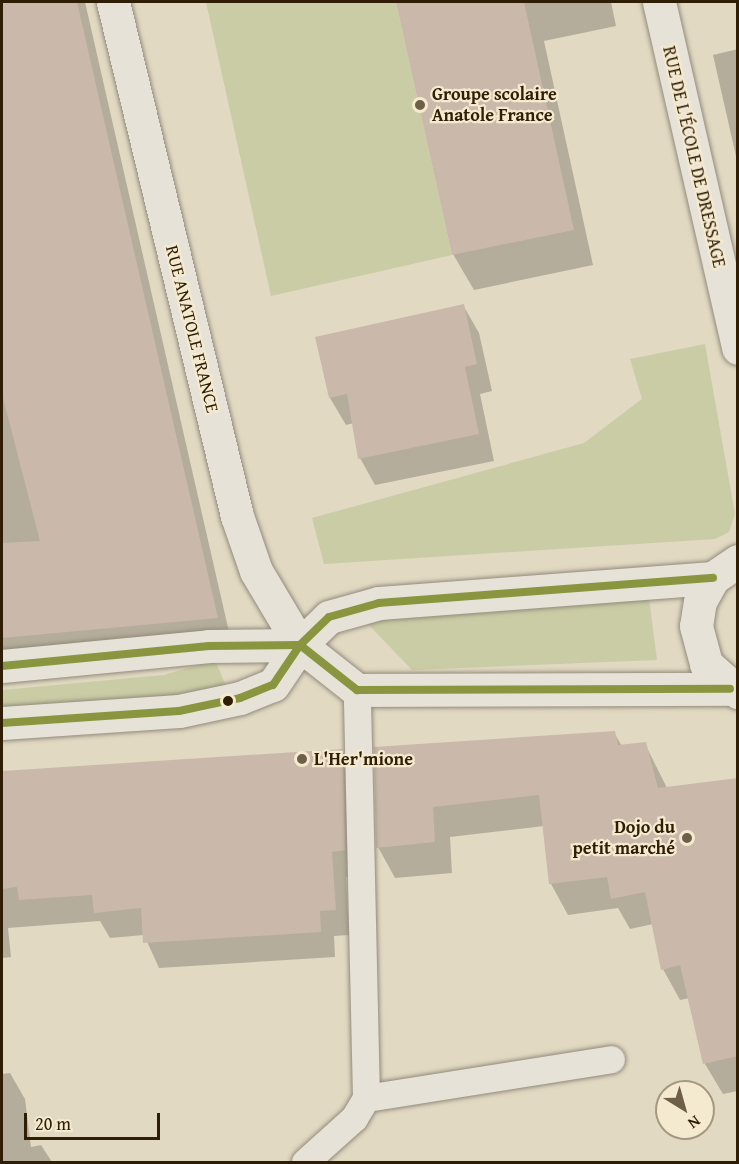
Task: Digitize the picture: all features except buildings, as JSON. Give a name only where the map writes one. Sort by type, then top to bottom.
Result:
[{"type":"main road","name":"RUE ANATOLE FRANCE","points":[[112,2],[237,516],[256,571],[300,645]]},
{"type":"main road","name":"RUE DE L'ÉCOLE DE DRESSAGE","points":[[659,2],[738,348]]},
{"type":"main road","points":[[2,723],[179,711],[240,698],[273,685],[300,645],[329,617],[379,603],[725,570]]},
{"type":"main road","points":[[725,570],[700,600],[697,640],[706,664],[734,690]]},
{"type":"main road","points":[[2,666],[209,646],[300,645],[357,690],[734,690]]},
{"type":"lane","points":[[305,1162],[354,1118],[366,1098],[357,690]]},
{"type":"lane","points":[[366,1098],[611,1059]]},
{"type":"green space","points":[[206,2],[396,2],[452,255],[271,296]]},
{"type":"green space","points":[[705,344],[735,514],[729,532],[715,539],[324,564],[312,518],[584,443],[642,399],[630,359]]},
{"type":"green space","points":[[649,598],[657,660],[412,670],[365,621]]},
{"type":"green space","points":[[215,660],[226,686],[181,698],[2,712],[2,690],[164,675]]},
{"type":"transit line","points":[[2,723],[179,711],[240,698],[273,685],[300,645],[329,617],[379,603],[713,578]]},
{"type":"transit line","points":[[2,666],[209,646],[300,645],[357,690],[730,689]]},
{"type":"place","name":"Groupe scolaire Anatole France","points":[[420,105]]},
{"type":"place","name":"L'Her'mione","points":[[302,759]]},
{"type":"place","name":"Dojo du petit marché","points":[[687,838]]}]
